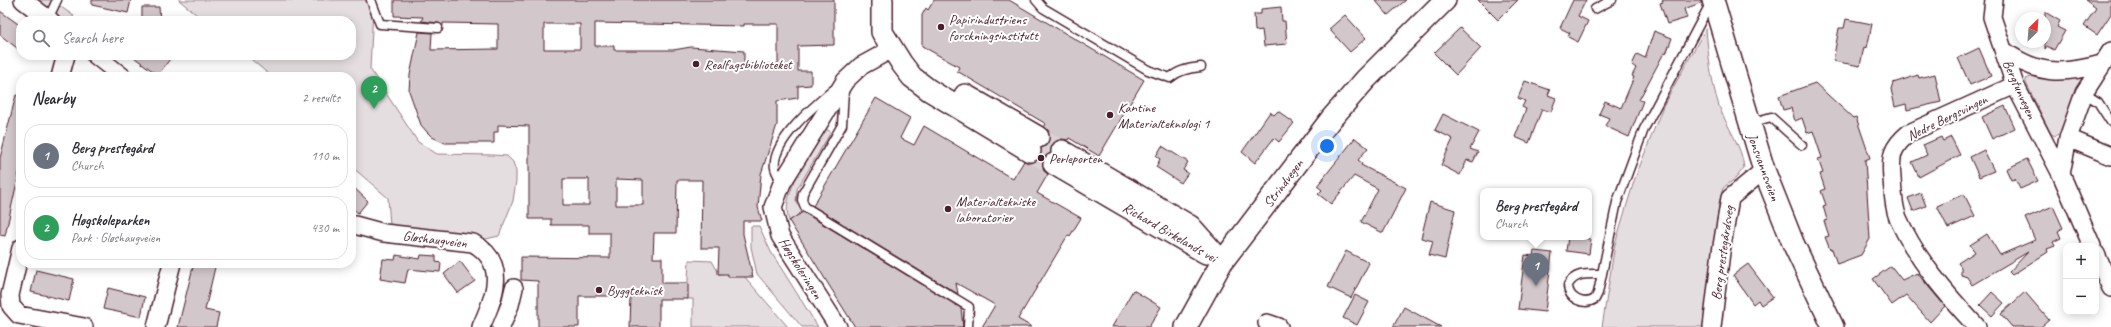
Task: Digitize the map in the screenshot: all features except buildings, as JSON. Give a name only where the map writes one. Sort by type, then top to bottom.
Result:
[{"type":"street","points":[[23,0],[45,16]]},
{"type":"street","points":[[882,0],[882,32],[897,57],[912,77],[929,90],[1034,144]]},
{"type":"street","points":[[894,0],[897,57]]},
{"type":"street","name":"Strindvegen","points":[[1186,327],[1222,262],[1331,119],[1366,79],[1445,0]]},
{"type":"street","name":"Jonsvannsveien","points":[[1713,0],[1764,170],[1793,243],[1833,327]]},
{"type":"street","name":"Bergtunvegen","points":[[1994,0],[1992,17],[2015,85],[2062,174],[2091,243]]},
{"type":"street","points":[[2003,50],[2016,60],[2036,69],[2058,73],[2082,70],[2106,58]]},
{"type":"street","name":"Høgskoleringen","points":[[838,327],[780,236],[773,206],[782,183],[845,81],[861,66],[897,57]]},
{"type":"street","points":[[2062,174],[2068,138],[2084,93],[2106,58]]},
{"type":"street","points":[[61,72],[65,60]]},
{"type":"street","points":[[101,60],[117,72]]},
{"type":"street","name":"Nedre Bergsvingen","points":[[1977,327],[1956,304],[1914,247],[1898,216],[1893,190],[1891,163],[1897,142],[1909,133],[2015,85]]},
{"type":"street","points":[[2068,138],[2111,156]]},
{"type":"street","name":"Richard Birkelands vei","points":[[1058,158],[1190,226],[1222,262],[1182,239],[1058,158]]},
{"type":"street","name":"Berg prestegårdsveg","points":[[1712,327],[1730,198],[1764,170]]},
{"type":"street","name":"Gløshaugveien","points":[[356,225],[384,233],[473,243],[485,250],[492,262],[497,283],[492,303],[481,327]]},
{"type":"street","points":[[2099,261],[2111,288]]},
{"type":"street","points":[[16,268],[10,295],[11,306],[19,315],[84,327]]},
{"type":"street","points":[[156,327],[171,268]]},
{"type":"street","points":[[500,327],[510,305],[514,288]]},
{"type":"lane","points":[[51,16],[57,0]]},
{"type":"lane","points":[[371,0],[380,24],[438,28]]},
{"type":"lane","points":[[1036,0],[1043,8],[1148,70],[1170,78],[1176,73],[1201,67]]},
{"type":"lane","points":[[1596,9],[1612,0]]},
{"type":"lane","points":[[1602,274],[1581,274],[1574,277],[1568,286],[1570,294],[1574,298],[1586,302],[1595,299],[1602,274],[1617,202],[1644,128],[1713,0]]},
{"type":"lane","points":[[845,81],[842,125],[803,193],[802,200],[806,206],[969,306],[968,327]]},
{"type":"lane","name":"Høgskoleringen","points":[[782,183],[775,168],[779,146],[813,106],[845,81]]},
{"type":"lane","points":[[2084,93],[2092,97],[2103,107],[2111,122]]},
{"type":"lane","points":[[1749,124],[1771,117],[1802,145]]},
{"type":"shaded area","points":[[32,0],[51,0],[74,16],[53,16]]},
{"type":"shaded area","points":[[179,0],[369,0],[373,9],[370,69],[418,142],[437,154],[507,156],[513,162],[516,171],[516,181],[513,201],[499,236],[486,239],[390,225],[388,198],[356,170],[356,72],[266,72],[252,60],[356,60],[356,16],[198,16]]},
{"type":"shaded area","points":[[1706,28],[1710,67],[1716,97],[1722,114],[1740,152],[1744,168],[1736,178],[1723,188],[1719,203],[1703,327],[1602,327],[1615,244],[1634,181],[1663,106]]},
{"type":"shaded area","points":[[2082,74],[2086,78],[2062,132],[2055,136],[2051,134],[2026,83],[2026,79],[2036,75]]},
{"type":"shaded area","points":[[826,129],[831,132],[797,189],[796,201],[802,212],[789,221],[787,210],[793,186],[798,174]]},
{"type":"shaded area","points":[[751,226],[759,226],[771,252],[818,327],[802,327],[757,274],[751,247]]},
{"type":"shaded area","points":[[689,260],[712,261],[720,275],[744,276],[788,327],[693,327],[693,299],[687,299]]},
{"type":"tunnel","points":[[1038,137],[1062,151]]},
{"type":"tunnel","points":[[1030,151],[1054,164]]},
{"type":"place","name":"Papirindustriens forskningsinstitutt","points":[[941,27]]},
{"type":"place","name":"Realfagsbiblioteket","points":[[696,64]]},
{"type":"place","name":"Høgskoleparken","points":[[374,109]]},
{"type":"place","name":"Kantine Materialteknologi 1","points":[[1110,115]]},
{"type":"place","name":"Perleporten","points":[[1041,158]]},
{"type":"place","name":"Materialtekniske laboratorier","points":[[948,209]]},
{"type":"place","name":"Berg prestegård","points":[[1536,286]]},
{"type":"place","name":"Byggteknisk","points":[[599,290]]}]
